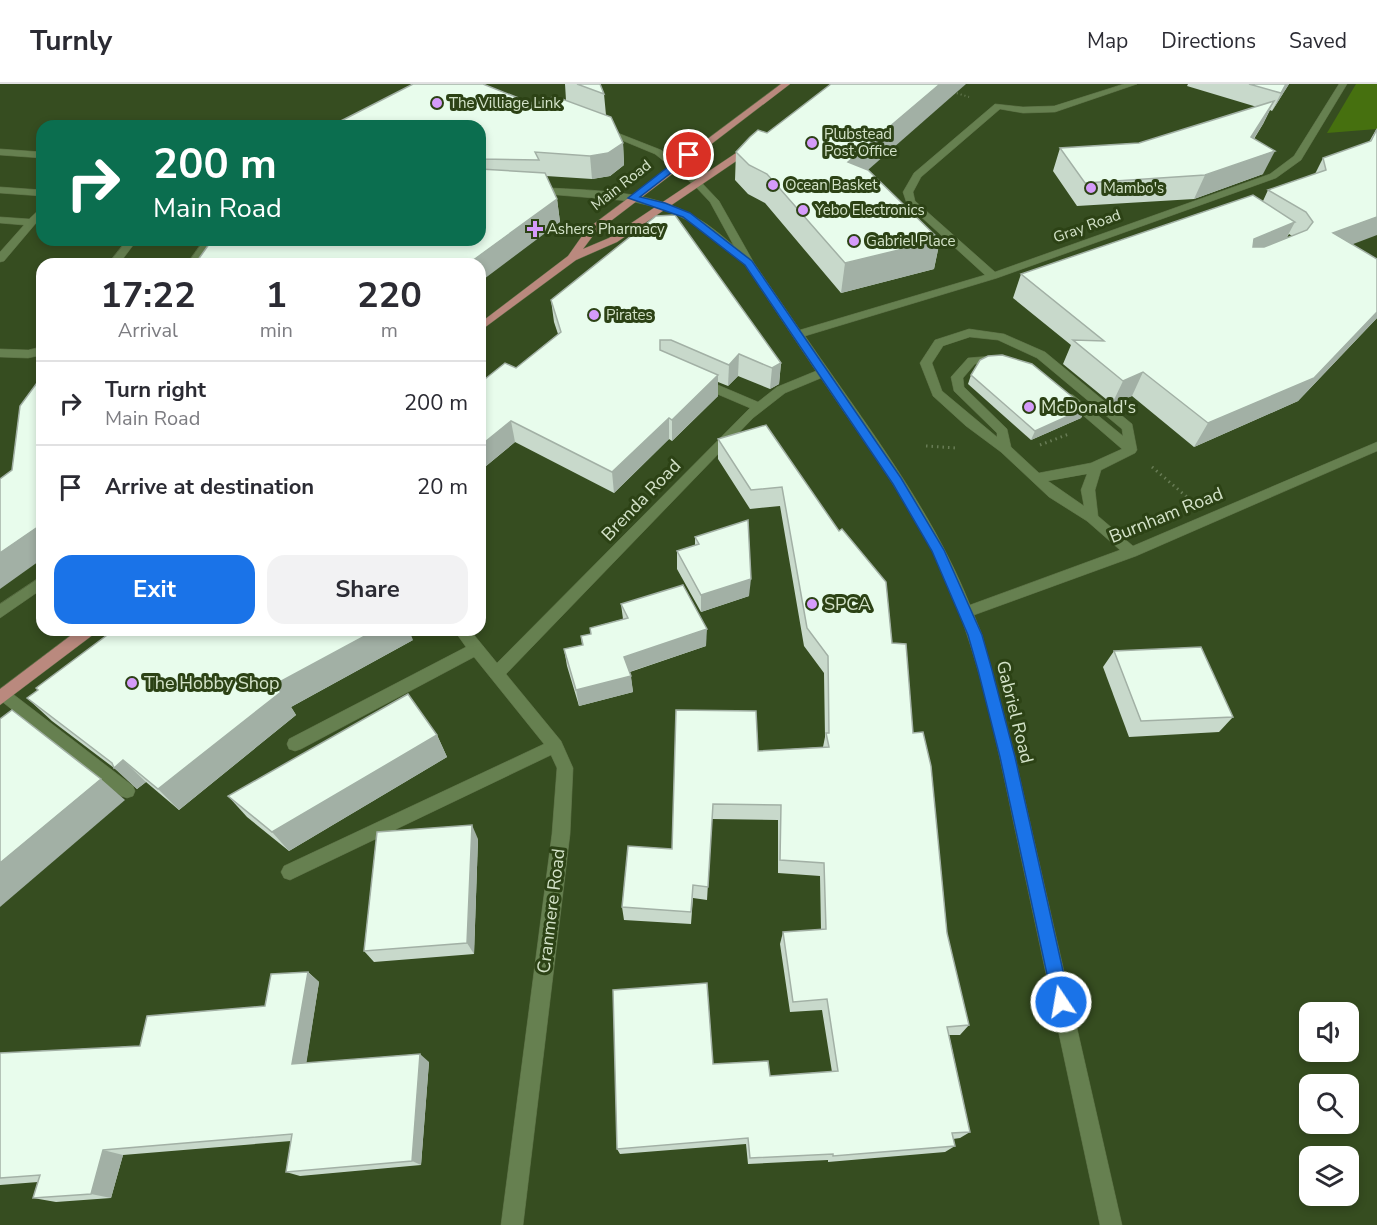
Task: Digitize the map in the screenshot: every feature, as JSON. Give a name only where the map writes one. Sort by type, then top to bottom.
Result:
[{"type":"main road","name":"Main Road","points":[[572,258],[591,231],[774,88],[786,84]]},
{"type":"main road","name":"Main Road","points":[[486,323],[572,258],[613,240],[758,141]]},
{"type":"main road","points":[[2,697],[80,636]]},
{"type":"street","name":"Gray Road","points":[[797,335],[993,276],[1273,176],[1298,158],[1340,84]]},
{"type":"street","points":[[993,276],[910,202],[908,192],[917,175],[998,106],[1023,110],[1055,109],[1133,85]]},
{"type":"street","name":"Gabriel Road","points":[[593,127],[658,152],[697,183],[714,201],[749,263],[903,491],[938,550],[966,612],[985,670],[1008,757],[1111,1225]]},
{"type":"street","points":[[0,152],[36,155]]},
{"type":"street","points":[[0,190],[36,193]]},
{"type":"street","name":"Gabriel Road","points":[[527,190],[633,198],[662,205],[687,215],[749,263]]},
{"type":"street","points":[[1217,196],[1227,202]]},
{"type":"street","points":[[0,259],[36,217]]},
{"type":"street","points":[[0,220],[32,222]]},
{"type":"street","points":[[118,258],[127,246]]},
{"type":"street","points":[[1131,450],[1128,427],[1041,354],[1000,338],[969,333],[939,343],[926,363],[937,393],[1065,502],[1092,518],[1131,552]]},
{"type":"street","points":[[0,352],[36,352]]},
{"type":"street","points":[[1005,449],[1003,432],[958,388],[957,377],[972,361],[1000,358],[1012,361]]},
{"type":"street","name":"Brenda Road","points":[[497,673],[758,407],[781,390],[824,372]]},
{"type":"street","points":[[686,375],[758,407]]},
{"type":"street","points":[[1060,391],[1131,450]]},
{"type":"street","name":"Burnham Road","points":[[966,612],[1131,552],[1377,446]]},
{"type":"street","points":[[1036,478],[1095,467],[1131,450]]},
{"type":"street","points":[[1092,518],[1088,490],[1095,467]]},
{"type":"street","points":[[0,612],[36,585]]},
{"type":"street","name":"Cranmere Road","points":[[466,636],[555,747],[565,768],[561,834],[512,1225]]},
{"type":"street","points":[[295,744],[477,648]]},
{"type":"street","points":[[2,697],[127,791]]},
{"type":"street","points":[[290,872],[555,747]]},
{"type":"path","points":[[951,91],[998,106]]},
{"type":"path","points":[[1037,445],[1071,433]]},
{"type":"path","points":[[1144,460],[1186,497]]},
{"type":"green space","points":[[1356,84],[1377,84],[1377,129],[1327,133]]},
{"type":"building","points":[[413,84],[483,84],[531,103],[535,100],[542,103],[554,96],[611,117],[623,143],[608,153],[590,156],[535,152],[539,160],[486,159],[486,120],[343,120]]},
{"type":"building","points":[[577,84],[600,84],[604,94]]},
{"type":"building","points":[[831,84],[940,84],[848,162],[868,170],[940,240],[845,263],[767,174],[749,165],[736,152],[758,130],[767,133]]},
{"type":"building","points":[[1249,84],[1286,84],[1281,93]]},
{"type":"building","points":[[1274,101],[1251,137],[1275,151],[1205,175],[1085,183],[1060,148],[1139,143]]},
{"type":"building","points":[[1377,129],[1377,217],[1333,233],[1377,259],[1377,312],[1314,378],[1208,423],[1143,372],[1123,381],[1073,340],[1104,341],[1021,274],[1253,195],[1295,222],[1254,239],[1253,247],[1264,247],[1307,230],[1313,222],[1306,212],[1268,190],[1326,170],[1323,158],[1371,141]]},
{"type":"building","points":[[486,169],[545,173],[557,199],[476,258],[199,258],[208,246],[486,246]]},
{"type":"building","points":[[675,215],[781,363],[772,368],[739,354],[729,365],[671,340],[660,340],[660,350],[718,375],[672,420],[669,418],[612,472],[511,421],[486,441],[486,378],[505,363],[516,368],[561,332],[551,300],[656,216]]},
{"type":"building","name":"McDonald's","points":[[1002,355],[1032,364],[1086,408],[1035,431],[971,375],[980,360],[988,356]]},
{"type":"building","points":[[36,384],[36,528],[0,553],[0,479],[12,470],[20,406]]},
{"type":"building","points":[[766,425],[839,531],[842,529],[886,582],[892,643],[906,644],[913,733],[923,732],[931,766],[947,933],[969,1025],[947,1027],[970,1132],[952,1133],[955,1146],[833,1156],[833,1154],[750,1158],[748,1138],[617,1149],[613,990],[707,983],[713,1064],[768,1061],[770,1076],[838,1071],[827,999],[793,1002],[783,932],[826,929],[824,863],[780,860],[781,805],[713,804],[708,887],[693,885],[691,912],[622,907],[628,846],[672,849],[676,710],[756,711],[758,751],[829,747],[826,733],[829,733],[828,656],[807,628],[782,487],[751,490],[718,439]]},
{"type":"building","points":[[748,520],[751,579],[701,595],[677,551],[699,544],[695,537]]},
{"type":"building","points":[[683,585],[707,629],[624,657],[631,676],[576,690],[564,649],[583,645],[581,636],[591,634],[590,628],[628,618],[621,604]]},
{"type":"building","points":[[106,636],[365,636],[274,685],[281,692],[158,789],[123,760],[114,768],[112,763],[27,698],[38,690],[36,688]]},
{"type":"building","points":[[1201,647],[1233,717],[1141,721],[1114,651]]},
{"type":"building","points":[[408,694],[437,735],[272,832],[228,796]]},
{"type":"building","points":[[12,710],[101,779],[0,863],[0,719]]},
{"type":"building","points":[[472,825],[467,943],[364,951],[377,832]]},
{"type":"building","points":[[308,972],[292,1064],[420,1054],[412,1161],[286,1172],[292,1134],[103,1150],[91,1194],[33,1198],[40,1175],[0,1178],[0,1053],[140,1046],[147,1016],[265,1006],[271,974]]},
{"type":"place","name":"The Villiage Link","points":[[437,103]]},
{"type":"place","name":"Plubstead Post Office","points":[[812,143]]},
{"type":"place","name":"Ocean Basket","points":[[773,185]]},
{"type":"place","name":"Mambo's","points":[[1091,188]]},
{"type":"place","name":"Yebo Electronics","points":[[803,210]]},
{"type":"place","name":"Ashers Pharmacy","points":[[535,229]]},
{"type":"place","name":"Gabriel Place","points":[[854,241]]},
{"type":"place","name":"Pirates","points":[[594,315]]},
{"type":"place","name":"McDonald's","points":[[1029,407]]},
{"type":"place","name":"SPCA","points":[[812,604]]},
{"type":"place","name":"The Hobby Shop","points":[[132,683]]},
{"type":"route","points":[[689,155],[633,198],[662,205],[687,215],[749,263],[897,481],[954,582],[975,635],[1008,757],[1061,1002]]}]
